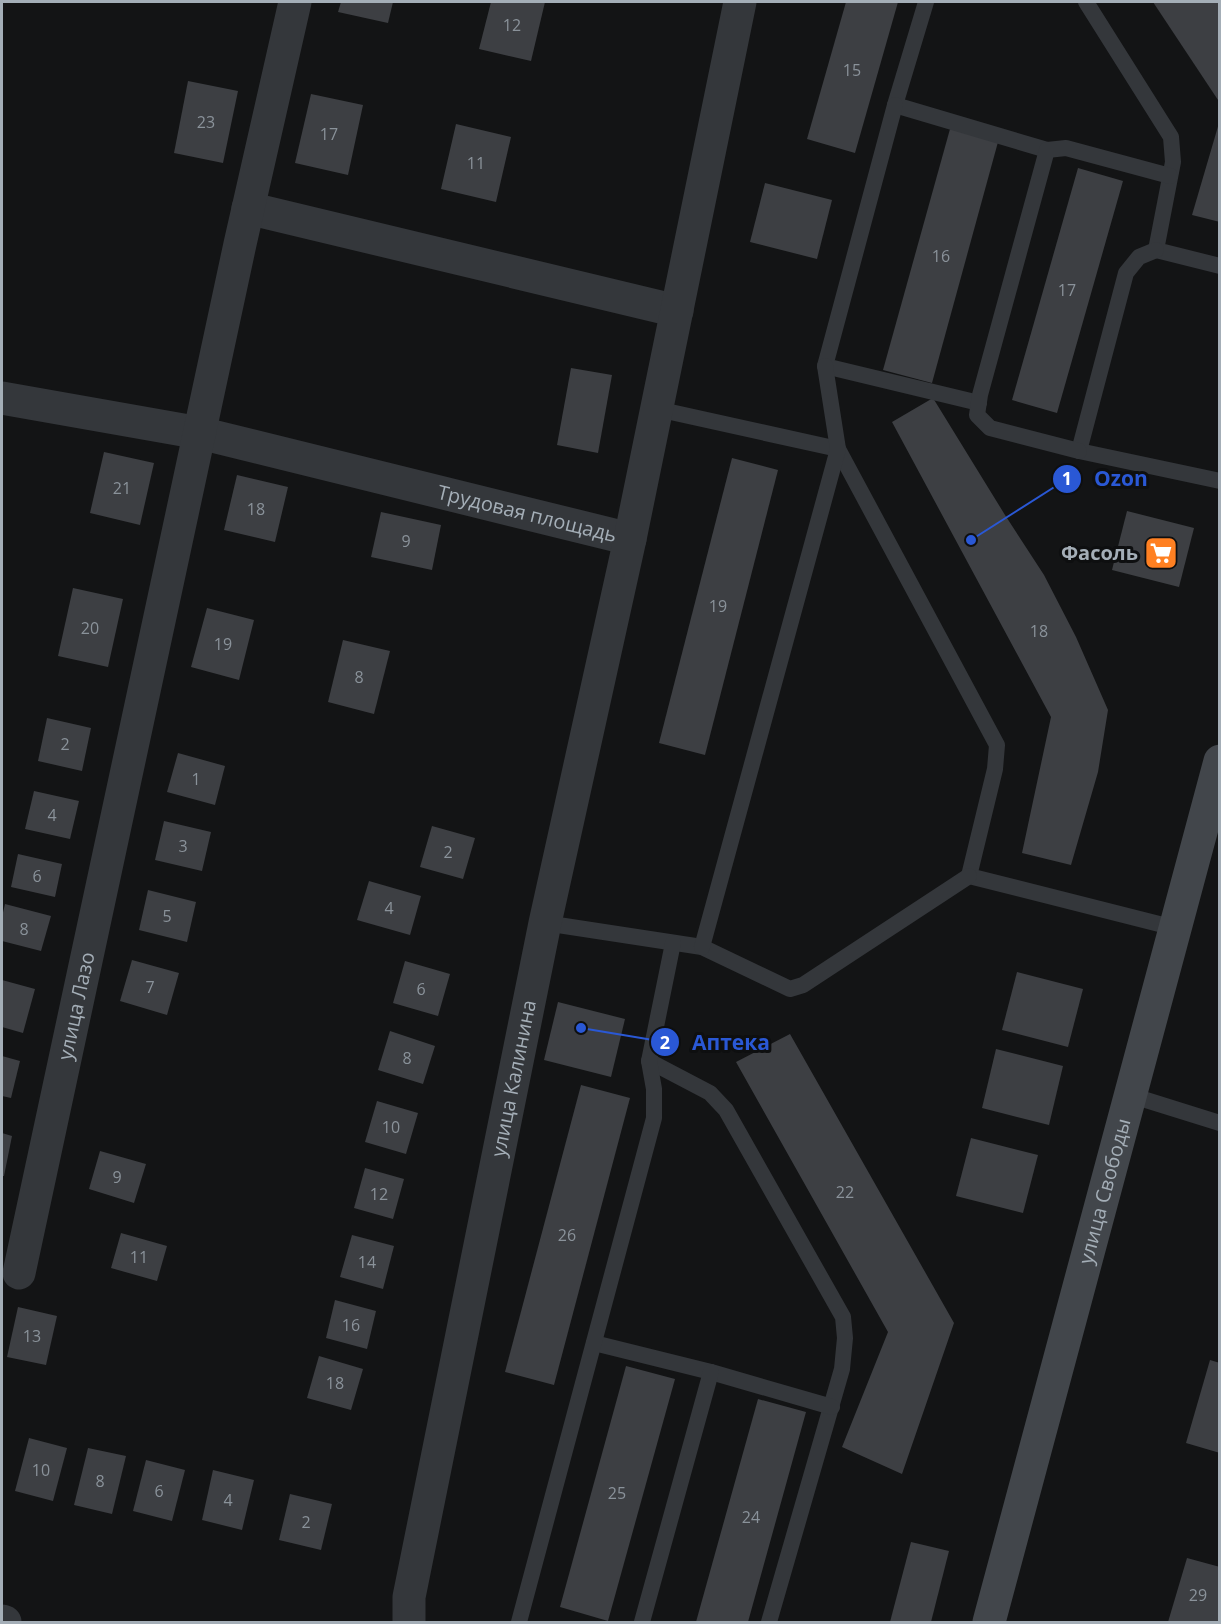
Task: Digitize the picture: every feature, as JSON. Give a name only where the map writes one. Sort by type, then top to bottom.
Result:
[{"type":"main road","name":"улица Свободы","points":[[989,1623],[1220,761]]},
{"type":"street","points":[[200,433],[295,2]]},
{"type":"street","name":"Трудовая площадь","points":[[2,398],[200,433],[630,538],[740,2]]},
{"type":"street","points":[[249,208],[678,311]]},
{"type":"street","name":"улица Лазо","points":[[19,1274],[200,433]]},
{"type":"street","name":"улица Калинина","points":[[409,1623],[409,1597],[545,923],[630,538]]},
{"type":"lane","points":[[545,923],[702,947],[790,989],[803,985],[969,876],[994,769],[997,744],[838,449],[825,366],[895,105],[926,2]]},
{"type":"lane","points":[[1086,2],[1171,137],[1173,162],[1156,250]]},
{"type":"lane","points":[[895,105],[1047,150],[1065,148],[1170,176]]},
{"type":"lane","points":[[1047,150],[977,415],[990,428],[1079,451],[1220,481]]},
{"type":"lane","points":[[1079,451],[1126,273],[1139,257],[1156,250],[1220,266]]},
{"type":"lane","points":[[825,366],[979,403]]},
{"type":"lane","points":[[657,409],[838,449]]},
{"type":"lane","points":[[702,947],[838,449]]},
{"type":"lane","points":[[969,876],[1175,927]]},
{"type":"lane","points":[[519,1623],[654,1118],[654,1089],[649,1061],[673,942]]},
{"type":"lane","points":[[649,1061],[710,1093],[726,1110],[843,1317],[845,1338],[842,1369],[769,1623]]},
{"type":"lane","points":[[1130,1095],[1220,1123]]},
{"type":"lane","points":[[594,1343],[711,1372],[832,1407]]},
{"type":"lane","points":[[642,1623],[711,1372]]},
{"type":"building","points":[[341,2],[393,2],[388,23],[338,12]]},
{"type":"building","points":[[491,2],[545,2],[531,61],[479,49]]},
{"type":"building","points":[[846,2],[898,2],[855,153],[807,139]]},
{"type":"building","points":[[1153,2],[1220,2],[1220,103]]},
{"type":"building","points":[[188,81],[238,91],[223,163],[174,153]]},
{"type":"building","points":[[311,94],[363,105],[348,175],[295,163]]},
{"type":"building","points":[[1220,123],[1220,222],[1192,215]]},
{"type":"building","points":[[456,124],[511,137],[496,202],[441,189]]},
{"type":"building","points":[[950,129],[998,142],[932,383],[883,370]]},
{"type":"building","points":[[1078,168],[1123,181],[1057,413],[1012,400]]},
{"type":"building","points":[[765,183],[832,200],[817,259],[750,242]]},
{"type":"building","points":[[571,368],[612,375],[598,453],[557,445]]},
{"type":"building","points":[[933,398],[1044,575],[1076,637],[1108,710],[1098,772],[1071,865],[1022,853],[1051,717],[892,422]]},
{"type":"building","points":[[104,452],[154,463],[140,525],[90,513]]},
{"type":"building","points":[[732,458],[778,470],[705,755],[659,743]]},
{"type":"building","points":[[237,475],[288,487],[275,542],[224,530]]},
{"type":"building","points":[[1127,511],[1194,528],[1179,587],[1112,570]]},
{"type":"building","points":[[381,512],[441,525],[432,570],[371,557]]},
{"type":"building","points":[[73,588],[123,599],[108,667],[58,656]]},
{"type":"building","points":[[207,608],[254,620],[239,680],[191,667]]},
{"type":"building","points":[[343,640],[390,651],[374,714],[328,702]]},
{"type":"building","points":[[47,718],[91,728],[82,771],[38,761]]},
{"type":"building","points":[[178,753],[225,766],[215,805],[167,792]]},
{"type":"building","points":[[34,791],[79,801],[70,839],[25,829]]},
{"type":"building","points":[[164,821],[211,832],[202,871],[155,860]]},
{"type":"building","points":[[432,826],[475,838],[463,879],[420,867]]},
{"type":"building","points":[[18,854],[62,864],[55,897],[11,887]]},
{"type":"building","points":[[369,881],[421,896],[410,935],[357,920]]},
{"type":"building","points":[[148,890],[196,902],[187,942],[139,930]]},
{"type":"building","points":[[5,904],[51,916],[41,951],[2,941],[2,917]]},
{"type":"building","points":[[132,960],[179,973],[167,1015],[120,1001]]},
{"type":"building","points":[[405,961],[450,974],[438,1016],[393,1003]]},
{"type":"building","points":[[1017,972],[1083,989],[1068,1047],[1002,1030]]},
{"type":"building","points":[[2,980],[35,989],[23,1033],[2,1027]]},
{"type":"building","points":[[558,1002],[625,1019],[611,1077],[544,1060]]},
{"type":"building","points":[[390,1031],[435,1046],[423,1084],[378,1070]]},
{"type":"building","points":[[790,1034],[954,1323],[902,1474],[842,1447],[888,1332],[736,1062]]},
{"type":"building","points":[[996,1049],[1063,1066],[1049,1125],[982,1108]]},
{"type":"building","points":[[2,1056],[20,1061],[11,1098],[2,1096]]},
{"type":"building","points":[[581,1085],[630,1098],[554,1385],[505,1372]]},
{"type":"building","points":[[377,1101],[418,1113],[406,1154],[365,1142]]},
{"type":"building","points":[[2,1133],[12,1136],[4,1176],[2,1176]]},
{"type":"building","points":[[971,1138],[1038,1155],[1023,1213],[956,1196]]},
{"type":"building","points":[[100,1151],[146,1164],[134,1203],[89,1189]]},
{"type":"building","points":[[365,1168],[404,1179],[393,1219],[354,1208]]},
{"type":"building","points":[[121,1233],[167,1246],[157,1281],[111,1268]]},
{"type":"building","points":[[352,1235],[394,1246],[383,1289],[340,1277]]},
{"type":"building","points":[[335,1300],[376,1311],[367,1349],[326,1338]]},
{"type":"building","points":[[18,1307],[57,1316],[46,1365],[7,1357]]},
{"type":"building","points":[[319,1356],[363,1369],[351,1410],[307,1398]]},
{"type":"building","points":[[1210,1360],[1220,1363],[1220,1453],[1186,1443]]},
{"type":"building","points":[[626,1366],[675,1379],[608,1621],[560,1607]]},
{"type":"building","points":[[758,1399],[806,1412],[748,1622],[696,1622]]},
{"type":"building","points":[[29,1438],[67,1448],[53,1501],[15,1491]]},
{"type":"building","points":[[88,1448],[126,1456],[112,1514],[74,1505]]},
{"type":"building","points":[[146,1460],[185,1470],[172,1521],[133,1511]]},
{"type":"building","points":[[213,1470],[254,1480],[242,1530],[202,1520]]},
{"type":"building","points":[[290,1494],[332,1504],[321,1550],[279,1540]]},
{"type":"building","points":[[911,1542],[949,1551],[931,1622],[890,1622]]},
{"type":"building","points":[[1187,1558],[1220,1567],[1220,1622],[1168,1622]]},
{"type":"place","name":"Ozon","points":[[971,540]]},
{"type":"place","name":"Фасоль","points":[[1161,553]]},
{"type":"place","name":"Аптека","points":[[581,1028]]}]
